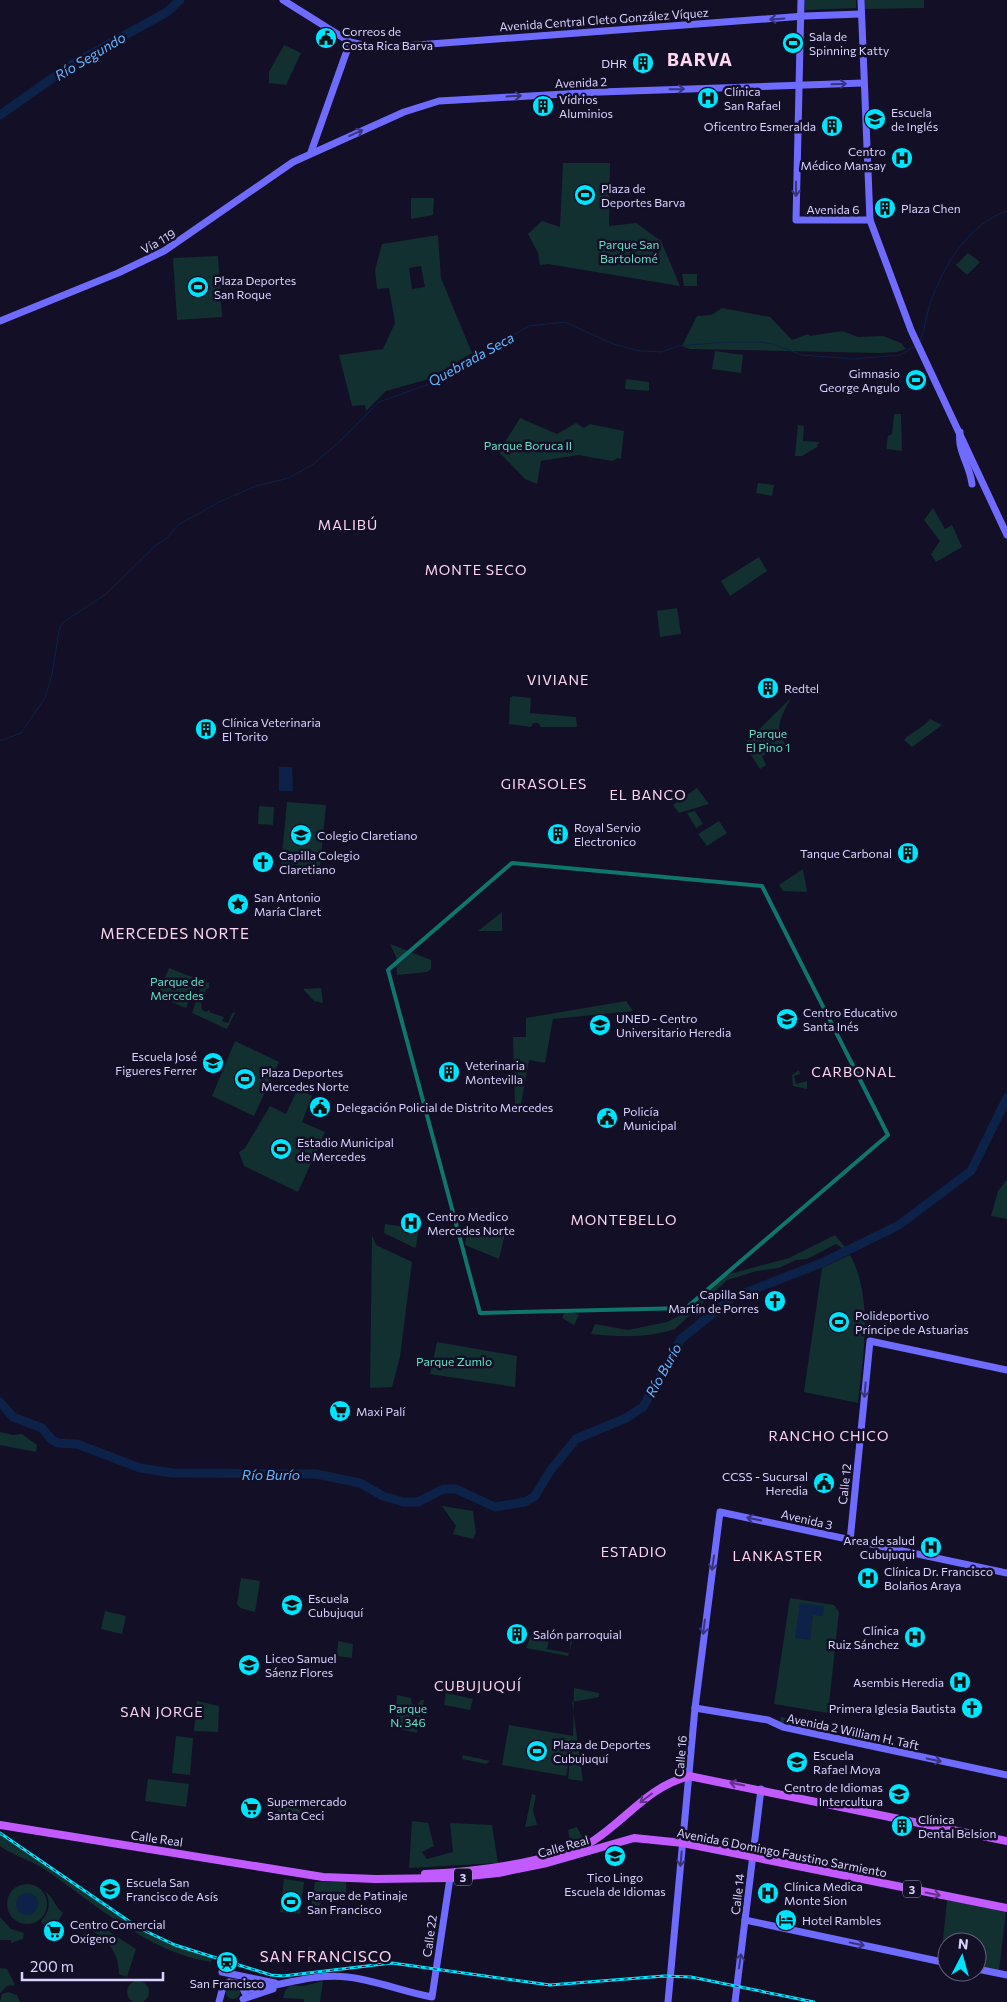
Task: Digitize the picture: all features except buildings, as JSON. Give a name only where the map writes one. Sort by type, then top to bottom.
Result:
[{"type":"main road","name":"Avenida Central Cleto González Víquez","points":[[283,0],[350,42],[377,48],[400,48],[468,40],[861,14]]},
{"type":"main road","points":[[797,86],[801,0]]},
{"type":"main road","points":[[861,0],[870,220],[911,330],[1007,534]]},
{"type":"main road","points":[[311,152],[318,138],[350,42]]},
{"type":"main road","name":"Avenida 2","points":[[311,152],[325,148],[404,112],[439,101],[563,94],[863,83]]},
{"type":"main road","name":"Avenida 6","points":[[797,86],[796,220],[870,220]]},
{"type":"main road","points":[[318,138],[319,146],[325,148]]},
{"type":"main road","name":"Vía 119","points":[[0,321],[118,273],[164,251],[222,213],[283,168],[311,152]]},
{"type":"main road","points":[[960,432],[958,444],[970,472],[972,484]]},
{"type":"main road","name":"Calle 12","points":[[850,1540],[870,1341],[1007,1370]]},
{"type":"main road","name":"Avenida 3","points":[[720,1512],[1007,1573]]},
{"type":"main road","name":"Calle 16","points":[[668,2002],[695,1708],[720,1512]]},
{"type":"main road","name":"Avenida 2 William H. Taft","points":[[695,1708],[768,1720],[792,1729],[1007,1775]]},
{"type":"main road","points":[[689,1776],[761,1789],[1007,1841]]},
{"type":"main road","name":"3","points":[[605,1832],[662,1787],[689,1776]]},
{"type":"main road","name":"Calle 14","points":[[735,2002],[761,1789]]},
{"type":"main road","name":"Calle Real","points":[[0,1826],[323,1877],[376,1879],[450,1878],[519,1869],[595,1845],[605,1832]]},
{"type":"main road","points":[[605,1832],[606,1840],[611,1843]]},
{"type":"main road","name":"Avenida 6 Domingo Faustino Sarmiento","points":[[611,1843],[647,1838],[683,1843],[1007,1908]]},
{"type":"main road","name":"Calle Real","points":[[311,1874],[387,1875],[469,1872],[611,1843]]},
{"type":"main road","name":"Calle 22","points":[[299,1980],[346,1977],[432,1997],[450,1878]]},
{"type":"main road","points":[[745,1920],[937,1961]]},
{"type":"main road","points":[[987,1971],[1007,1975]]},
{"type":"main road","points":[[222,1972],[266,1982],[281,1983]]},
{"type":"main road","points":[[244,1990],[299,1980]]},
{"type":"main road","points":[[241,2001],[299,1980]]},
{"type":"main road","points":[[219,2002],[225,1984],[231,1981],[241,1984],[244,1990],[241,2001]]},
{"type":"main road","points":[[221,1993],[226,2002]]},
{"type":"highlighted area","points":[[512,863],[762,886],[888,1135],[686,1308],[480,1313],[388,970]]},
{"type":"green space","points":[[805,0],[856,0],[856,8],[805,10]]},
{"type":"green space","points":[[865,0],[924,0],[924,8],[865,9]]},
{"type":"green space","points":[[284,45],[301,53],[286,85],[269,83],[269,72]]},
{"type":"green space","name":"Parque San Bartolomé","points":[[563,163],[610,163],[609,226],[636,223],[661,241],[680,286],[548,264],[540,265],[538,253],[528,234],[542,221],[560,227]]},
{"type":"green space","points":[[411,198],[434,198],[433,215],[411,219]]},
{"type":"green space","points":[[438,235],[441,278],[472,353],[429,379],[386,391],[366,411],[365,405],[352,406],[339,355],[383,349],[395,323],[389,288],[377,289],[375,270],[382,244]],"holes":[[[421,266],[425,287],[412,289],[409,268]]]},
{"type":"green space","points":[[968,253],[980,262],[967,275],[956,265]]},
{"type":"green space","name":"Plaza Deportes San Roque","points":[[218,256],[222,317],[177,320],[173,258]]},
{"type":"green space","points":[[682,274],[697,274],[697,286],[684,286]]},
{"type":"green space","points":[[722,308],[770,317],[792,340],[808,334],[810,336],[842,331],[858,337],[883,336],[901,343],[906,349],[897,352],[879,353],[690,349],[682,346],[697,316],[711,315]]},
{"type":"green space","points":[[715,351],[743,355],[741,373],[712,369]]},
{"type":"green space","points":[[626,379],[649,382],[649,391],[625,389]]},
{"type":"green space","points":[[894,414],[901,414],[902,451],[886,449],[888,436],[892,434]]},
{"type":"green space","name":"Parque Boruca II","points":[[520,418],[557,434],[576,423],[584,428],[590,424],[624,431],[621,459],[618,458],[612,461],[578,455],[541,461],[537,484],[525,479],[499,452]]},
{"type":"green space","points":[[798,425],[804,426],[803,441],[819,442],[817,447],[802,456],[795,456]]},
{"type":"green space","points":[[758,483],[774,485],[772,496],[756,493]]},
{"type":"green space","points":[[933,508],[945,529],[952,525],[962,547],[936,562],[931,554],[940,541],[924,520]]},
{"type":"green space","points":[[759,557],[767,571],[730,596],[721,581]]},
{"type":"green space","points":[[677,608],[681,634],[660,637],[657,611]]},
{"type":"green space","points":[[513,696],[531,698],[530,713],[576,717],[577,727],[541,727],[538,723],[533,723],[531,727],[509,724],[510,698]]},
{"type":"green space","name":"Parque El Pino 1","points":[[791,698],[782,716],[779,728],[782,740],[787,745],[762,756],[766,765],[760,769],[744,744]]},
{"type":"green space","points":[[930,719],[942,725],[912,747],[904,740],[923,726]]},
{"type":"green space","points":[[697,788],[709,804],[679,813],[673,805]]},
{"type":"green space","points":[[287,802],[326,805],[320,867],[281,864]]},
{"type":"green space","points":[[259,806],[274,807],[273,825],[258,824]]},
{"type":"green space","points":[[695,811],[703,824],[696,828],[687,813]]},
{"type":"green space","points":[[719,821],[727,833],[707,846],[698,834]]},
{"type":"green space","points":[[803,869],[807,892],[783,891],[779,885]]},
{"type":"green space","points":[[502,912],[502,931],[478,931]]},
{"type":"green space","points":[[390,944],[431,960],[431,969],[427,972],[397,975],[396,957]]},
{"type":"green space","name":"Parque de Mercedes","points":[[169,968],[197,979],[186,1008],[157,996]]},
{"type":"green space","points":[[203,981],[209,983],[209,988],[206,989],[204,1001],[201,1003],[202,1010],[206,1012],[210,1009],[209,1012],[224,1017],[222,1021],[228,1023],[233,1012],[235,1013],[227,1029],[192,1013]]},
{"type":"green space","points":[[321,988],[323,1003],[314,1001],[303,989]]},
{"type":"green space","points":[[626,1001],[633,1011],[553,1019],[545,1063],[529,1060],[520,1109],[515,1107],[513,1037],[526,1037],[526,1018]]},
{"type":"green space","name":"Plaza Deportes Mercedes Norte","points":[[235,1041],[279,1062],[254,1116],[212,1096]]},
{"type":"green space","points":[[799,1070],[800,1074],[794,1076],[796,1084],[807,1081],[807,1089],[793,1086],[792,1075]]},
{"type":"green space","name":"Estadio Municipal de Mercedes","points":[[298,1088],[312,1096],[302,1122],[325,1132],[298,1192],[244,1166],[239,1152],[245,1148],[270,1106],[286,1114]]},
{"type":"green space","points":[[1007,1180],[1007,1219],[991,1216],[998,1191]]},
{"type":"green space","points":[[385,1224],[419,1229],[415,1248],[384,1233]]},
{"type":"green space","points":[[467,1228],[505,1234],[499,1259],[465,1245]]},
{"type":"green space","points":[[372,1235],[376,1245],[412,1262],[400,1357],[392,1387],[370,1388]]},
{"type":"green space","points":[[835,1235],[845,1247],[842,1248],[836,1244],[807,1259],[796,1260],[779,1268],[757,1271],[727,1280],[675,1329],[655,1334],[634,1336],[591,1334],[595,1324],[628,1330],[667,1322],[689,1311],[721,1279],[730,1274],[789,1258]]},
{"type":"green space","name":"Polideportivo Príncipe de Astuarias","points":[[850,1255],[862,1290],[864,1309],[864,1347],[858,1403],[804,1392],[822,1268]]},
{"type":"green space","points":[[566,1309],[579,1315],[574,1325],[562,1318]]},
{"type":"green space","name":"Parque Zumlo","points":[[437,1342],[517,1356],[515,1387],[430,1374]]},
{"type":"green space","points":[[0,1432],[13,1435],[22,1434],[37,1445],[36,1452],[0,1445]]},
{"type":"green space","points":[[442,1506],[473,1511],[476,1533],[473,1539],[453,1534],[456,1526]]},
{"type":"green space","points":[[241,1578],[260,1581],[255,1612],[240,1608],[237,1604]]},
{"type":"green space","points":[[790,1598],[834,1605],[839,1612],[828,1713],[774,1704]]},
{"type":"green space","points":[[105,1611],[126,1616],[122,1634],[101,1629]]},
{"type":"green space","points":[[534,1629],[573,1638],[569,1652],[571,1639],[550,1635],[547,1649],[569,1653],[568,1656],[526,1648]]},
{"type":"green space","points":[[338,1641],[353,1644],[352,1658],[337,1656]]},
{"type":"green space","points":[[574,1688],[599,1693],[599,1697],[574,1702]]},
{"type":"green space","points":[[446,1693],[473,1699],[470,1710],[444,1705]]},
{"type":"green space","name":"Parque N. 346","points":[[397,1695],[411,1698],[412,1704],[417,1705],[421,1700],[424,1700],[417,1733],[395,1728]]},
{"type":"green space","points":[[197,1701],[219,1706],[218,1732],[194,1731]]},
{"type":"green space","name":"Plaza de Deportes Cubujuquí","points":[[573,1713],[583,1781],[568,1779],[571,1751],[566,1776],[502,1765],[509,1725],[573,1736]]},
{"type":"green space","points":[[781,1717],[825,1725],[825,1730],[780,1722]]},
{"type":"green space","points":[[176,1736],[193,1738],[190,1775],[172,1773]]},
{"type":"green space","points":[[463,1755],[490,1761],[486,1764],[462,1759]]},
{"type":"green space","points":[[148,1779],[189,1784],[186,1807],[145,1801]]},
{"type":"green space","points":[[532,1794],[536,1795],[533,1810],[537,1825],[525,1827]]},
{"type":"green space","points":[[280,1804],[301,1810],[299,1817],[278,1812]]},
{"type":"green space","points":[[412,1821],[428,1823],[434,1846],[422,1852],[427,1859],[453,1852],[450,1823],[492,1825],[498,1863],[409,1868]]},
{"type":"green space","points":[[577,1827],[584,1841],[571,1846],[568,1830]]},
{"type":"green space","points":[[0,1834],[139,1928],[175,1945],[213,1957],[211,1962],[188,1957],[165,1948],[121,1924],[41,1867],[0,1846]]},
{"type":"green space","name":"Parque de Patinaje San Francisco","points":[[284,1879],[304,1882],[300,1914],[280,1912]]},
{"type":"green space","points":[[315,1882],[346,1882],[346,1897],[322,1895],[320,1906],[334,1908],[331,1915],[310,1914]]},
{"type":"green space","points":[[31,1884],[38,1887],[44,1893],[47,1904],[46,1912],[38,1921],[31,1924],[23,1924],[16,1921],[8,1912],[7,1900],[10,1893],[19,1885]]},
{"type":"green space","points":[[45,1891],[63,1913],[59,1920],[42,1924],[41,1921],[49,1907]]},
{"type":"green space","points":[[947,1900],[1006,1912],[999,1970],[987,1968],[987,1932],[944,1932]]},
{"type":"green space","points":[[0,1917],[11,1929],[24,1933],[23,1939],[11,1943],[11,1940],[0,1940]]},
{"type":"green space","points":[[93,1921],[136,1949],[127,1977],[119,1974],[114,1951],[110,1946],[99,1935],[85,1926]]},
{"type":"green space","points":[[0,1968],[7,1969],[15,1985],[7,1986],[0,1993]]},
{"type":"green space","points":[[138,1981],[146,1984],[149,1992],[146,2000],[138,2003],[130,2000],[127,1992],[130,1984]]},
{"type":"green space","points":[[323,1981],[320,2002],[304,2002],[304,1999],[283,1998],[285,1991],[290,1985],[303,1986]]},
{"type":"green space","points":[[230,1985],[236,1985],[240,1992],[236,1999],[230,1999],[226,1995],[226,1989]]},
{"type":"green space","points":[[8,1992],[17,1995],[20,2002],[0,2002],[2,1994]]},
{"type":"water","points":[[279,767],[292,767],[293,791],[279,791]]},
{"type":"water","points":[[800,1603],[824,1606],[823,1616],[813,1615],[810,1640],[795,1638]]},
{"type":"water","points":[[27,1893],[37,1900],[38,1904],[31,1914],[27,1915],[17,1908],[16,1904],[23,1894]]},
{"type":"waterway","name":"Río Segundo","points":[[0,115],[71,65],[167,12],[180,0]]},
{"type":"waterway","name":"Quebrada Seca","points":[[920,341],[935,290],[950,261],[969,236],[980,226],[993,217],[1007,211]]},
{"type":"waterway","name":"Quebrada Seca","points":[[0,741],[21,733],[45,698],[52,675],[62,623],[106,594],[156,545],[167,538],[178,525],[219,502],[256,486],[289,478],[312,465],[337,444],[379,402],[429,384],[529,326],[565,322],[613,344],[640,351],[662,352],[678,346],[726,342],[759,342],[773,344],[802,355],[853,359],[900,355],[915,346]]},
{"type":"waterway","name":"Río Burío","points":[[0,1402],[13,1417],[42,1428],[52,1440],[58,1443],[77,1444],[140,1468],[172,1473],[316,1474],[360,1483],[383,1496],[403,1502],[418,1502],[443,1489],[456,1489],[495,1507],[525,1502],[535,1496],[550,1471],[576,1439],[626,1418],[643,1407],[681,1339],[732,1298],[824,1262],[899,1225],[971,1171],[1007,1098]]},
{"type":"railway","points":[[0,1833],[139,1928],[175,1945],[271,1975],[283,1976],[392,1963],[550,1985],[664,1976],[691,1977],[814,2002]]},
{"type":"place","name":"Correos de Costa Rica Barva","points":[[326,38]]},
{"type":"place","name":"Sala de Spinning Katty","points":[[793,43]]},
{"type":"place","name":"DHR","points":[[643,63]]},
{"type":"place","name":"Clínica San Rafael","points":[[708,98]]},
{"type":"place","name":"Vidrios Aluminios","points":[[543,106]]},
{"type":"place","name":"Escuela de Inglés","points":[[875,119]]},
{"type":"place","name":"Oficentro Esmeralda","points":[[832,126]]},
{"type":"place","name":"Centro Médico Mansay","points":[[902,158]]},
{"type":"place","name":"Plaza de Deportes Barva","points":[[585,195]]},
{"type":"place","name":"Plaza Chen","points":[[885,208]]},
{"type":"place","name":"Plaza Deportes San Roque","points":[[198,287]]},
{"type":"place","name":"Gimnasio George Angulo","points":[[916,380]]},
{"type":"place","name":"Redtel","points":[[768,688]]},
{"type":"place","name":"Clínica Veterinaria El Torito","points":[[206,729]]},
{"type":"place","name":"Royal Servio Electronico","points":[[558,834]]},
{"type":"place","name":"Colegio Claretiano","points":[[301,835]]},
{"type":"place","name":"Tanque Carbonal","points":[[908,853]]},
{"type":"place","name":"Capilla Colegio Claretiano","points":[[263,862]]},
{"type":"place","name":"San Antonio María Claret","points":[[238,904]]},
{"type":"place","name":"Centro Educativo Santa Inés","points":[[787,1019]]},
{"type":"place","name":"UNED - Centro Universitario Heredia","points":[[600,1025]]},
{"type":"place","name":"Escuela José Figueres Ferrer","points":[[213,1063]]},
{"type":"place","name":"Veterinaria Montevilla","points":[[449,1072]]},
{"type":"place","name":"Plaza Deportes Mercedes Norte","points":[[245,1079]]},
{"type":"place","name":"Delegación Policial de Distrito Mercedes","points":[[320,1107]]},
{"type":"place","name":"Policía Municipal","points":[[607,1118]]},
{"type":"place","name":"Estadio Municipal de Mercedes","points":[[281,1149]]},
{"type":"place","name":"Centro Medico Mercedes Norte","points":[[411,1223]]},
{"type":"place","name":"Capilla San Martín de Porres","points":[[775,1301]]},
{"type":"place","name":"Polideportivo Príncipe de Astuarias","points":[[839,1322]]},
{"type":"place","name":"Maxi Palí","points":[[340,1411]]},
{"type":"place","name":"CCSS - Sucursal Heredia","points":[[824,1483]]},
{"type":"place","name":"Area de salud Cubujuqui","points":[[931,1547]]},
{"type":"place","name":"Clínica Dr. Francisco Bolaños Araya","points":[[868,1578]]},
{"type":"place","name":"Escuela Cubujuquí","points":[[292,1605]]},
{"type":"place","name":"Salón parroquial","points":[[517,1634]]},
{"type":"place","name":"Clínica Ruiz Sánchez","points":[[915,1637]]},
{"type":"place","name":"Liceo Samuel Sáenz Flores","points":[[249,1665]]},
{"type":"place","name":"Asembis Heredia","points":[[960,1682]]},
{"type":"place","name":"Primera Iglesia Bautista","points":[[972,1708]]},
{"type":"place","name":"Plaza de Deportes Cubujuquí","points":[[537,1751]]},
{"type":"place","name":"Escuela Rafael Moya","points":[[797,1762]]},
{"type":"place","name":"Centro de Idiomas Intercultura","points":[[899,1794]]},
{"type":"place","name":"Supermercado Santa Ceci","points":[[251,1808]]},
{"type":"place","name":"Clínica Dental Belsion","points":[[902,1826]]},
{"type":"place","name":"Tico Lingo Escuela de Idiomas","points":[[615,1856]]},
{"type":"place","name":"Escuela San Francisco de Asís","points":[[110,1889]]},
{"type":"place","name":"Clínica Medica Monte Sion","points":[[768,1893]]},
{"type":"place","name":"Parque de Patinaje San Francisco","points":[[291,1902]]},
{"type":"place","name":"Hotel Rambles","points":[[786,1920]]},
{"type":"place","name":"Centro Comercial Oxígeno","points":[[54,1931]]},
{"type":"place","name":"San Francisco","points":[[227,1962]]},
{"type":"district","name":"BARVA","points":[[700,59]]},
{"type":"district","name":"MALIBÚ","points":[[348,524]]},
{"type":"district","name":"MONTE SECO","points":[[476,569]]},
{"type":"district","name":"VIVIANE","points":[[558,679]]},
{"type":"district","name":"GIRASOLES","points":[[544,783]]},
{"type":"district","name":"EL BANCO","points":[[648,794]]},
{"type":"district","name":"MERCEDES NORTE","points":[[175,933]]},
{"type":"district","name":"CARBONAL","points":[[854,1071]]},
{"type":"district","name":"MONTEBELLO","points":[[624,1219]]},
{"type":"district","name":"RANCHO CHICO","points":[[829,1435]]},
{"type":"district","name":"ESTADIO","points":[[634,1551]]},
{"type":"district","name":"LANKASTER","points":[[778,1555]]},
{"type":"district","name":"CUBUJUQUÍ","points":[[478,1685]]},
{"type":"district","name":"SAN JORGE","points":[[162,1711]]},
{"type":"district","name":"SAN FRANCISCO","points":[[326,1956]]}]
